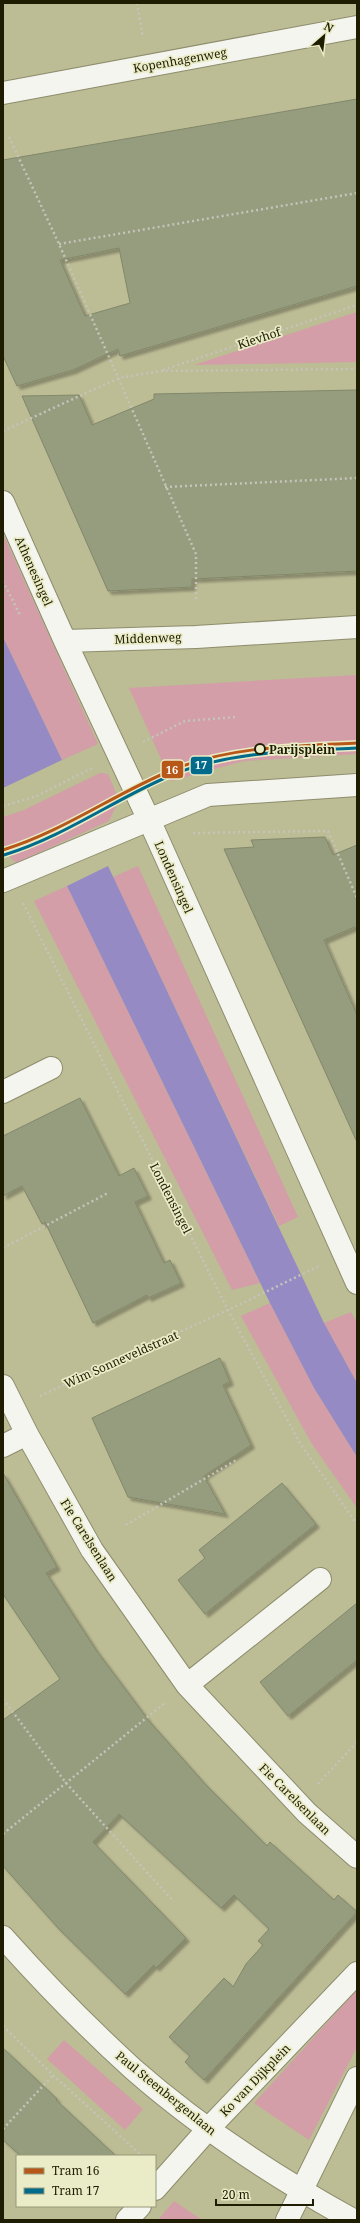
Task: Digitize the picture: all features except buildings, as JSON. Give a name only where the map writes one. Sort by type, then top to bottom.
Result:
[{"type":"street","name":"Kopenhagenweg","points":[[3,93],[357,27]]},
{"type":"street","name":"Athenesingel","points":[[3,502],[65,641]]},
{"type":"street","name":"Middenweg","points":[[65,641],[196,637],[357,627]]},
{"type":"street","points":[[65,641],[152,827]]},
{"type":"street","points":[[7,880],[152,827],[208,795],[357,785]]},
{"type":"street","name":"Londensingel","points":[[152,827],[350,1251],[357,1283]]},
{"type":"street","points":[[3,1092],[51,1068]]},
{"type":"street","name":"Fie Carelsenlaan","points":[[3,1386],[27,1434],[92,1550],[187,1685],[299,1805],[357,1857]]},
{"type":"street","points":[[3,1446],[27,1434]]},
{"type":"street","points":[[187,1685],[320,1579]]},
{"type":"street","name":"Paul Steenbergenlaan","points":[[3,1937],[60,2000],[123,2059],[209,2128],[301,2191],[353,2220]]},
{"type":"street","name":"Ko van Dijkplein","points":[[156,2188],[209,2128],[357,1973]]},
{"type":"street","points":[[287,2220],[357,2078]]},
{"type":"street","points":[[127,2220],[139,2207]]},
{"type":"path","points":[[137,3],[148,66]]},
{"type":"path","points":[[9,137],[59,244],[119,378],[165,487],[196,554],[196,599]]},
{"type":"path","points":[[59,244],[357,193]]},
{"type":"path","name":"Kievhof","points":[[161,371],[357,306]]},
{"type":"path","name":"Kievhof","points":[[3,431],[119,378],[161,371],[357,369]]},
{"type":"path","points":[[165,487],[357,478]]},
{"type":"path","points":[[3,806],[36,796],[185,721],[237,717]]},
{"type":"path","points":[[152,827],[328,831],[357,898]]},
{"type":"path","name":"Londensingel","points":[[7,880],[228,1310],[302,1445],[357,1524]]},
{"type":"path","points":[[3,1248],[108,1193]]},
{"type":"path","name":"Wim Sonneveldstraat","points":[[14,1407],[228,1310],[317,1267]]},
{"type":"path","points":[[126,1525],[238,1459]]},
{"type":"path","points":[[3,1834],[187,1685]]},
{"type":"path","points":[[3,1699],[66,1783],[174,1902]]},
{"type":"path","points":[[299,1805],[357,1742]]},
{"type":"path","points":[[3,2026],[53,2075],[141,2155]]},
{"type":"path","points":[[3,2129],[53,2075]]},
{"type":"shaded area","points":[[357,312],[357,362],[194,365]]},
{"type":"shaded area","points":[[3,534],[98,744],[62,760],[3,637]]},
{"type":"shaded area","points":[[3,637],[62,760],[3,788]]},
{"type":"shaded area","points":[[357,675],[357,754],[244,761],[171,781],[129,688]]},
{"type":"shaded area","points":[[100,773],[108,774],[119,800],[109,821],[16,863],[7,853],[5,848],[3,837],[3,817],[24,810]]},
{"type":"shaded area","points":[[108,866],[324,1323],[357,1383],[357,1457],[314,1388],[270,1303],[67,886]]},
{"type":"shaded area","points":[[138,866],[298,1217],[279,1226],[113,877]]},
{"type":"shaded area","points":[[67,886],[260,1283],[232,1290],[34,901]]},
{"type":"shaded area","points":[[270,1303],[314,1388],[357,1457],[357,1508],[312,1444],[241,1316]]},
{"type":"shaded area","points":[[351,1312],[357,1323],[357,1383],[324,1323]]},
{"type":"shaded area","points":[[357,1990],[357,2047],[309,2140],[254,2103]]},
{"type":"shaded area","points":[[64,2040],[143,2109],[125,2130],[47,2059]]},
{"type":"shaded area","points":[[174,2201],[202,2220],[158,2220]]},
{"type":"tram line","name":"16","points":[[3,850],[47,833],[130,790],[172,770],[194,762],[217,756],[263,749],[357,743]]},
{"type":"tram line","name":"17","points":[[4,855],[49,838],[132,794],[174,774],[196,766],[241,756],[287,751],[357,748]]},
{"type":"place","name":"Parijsplein","points":[[260,749]]}]
